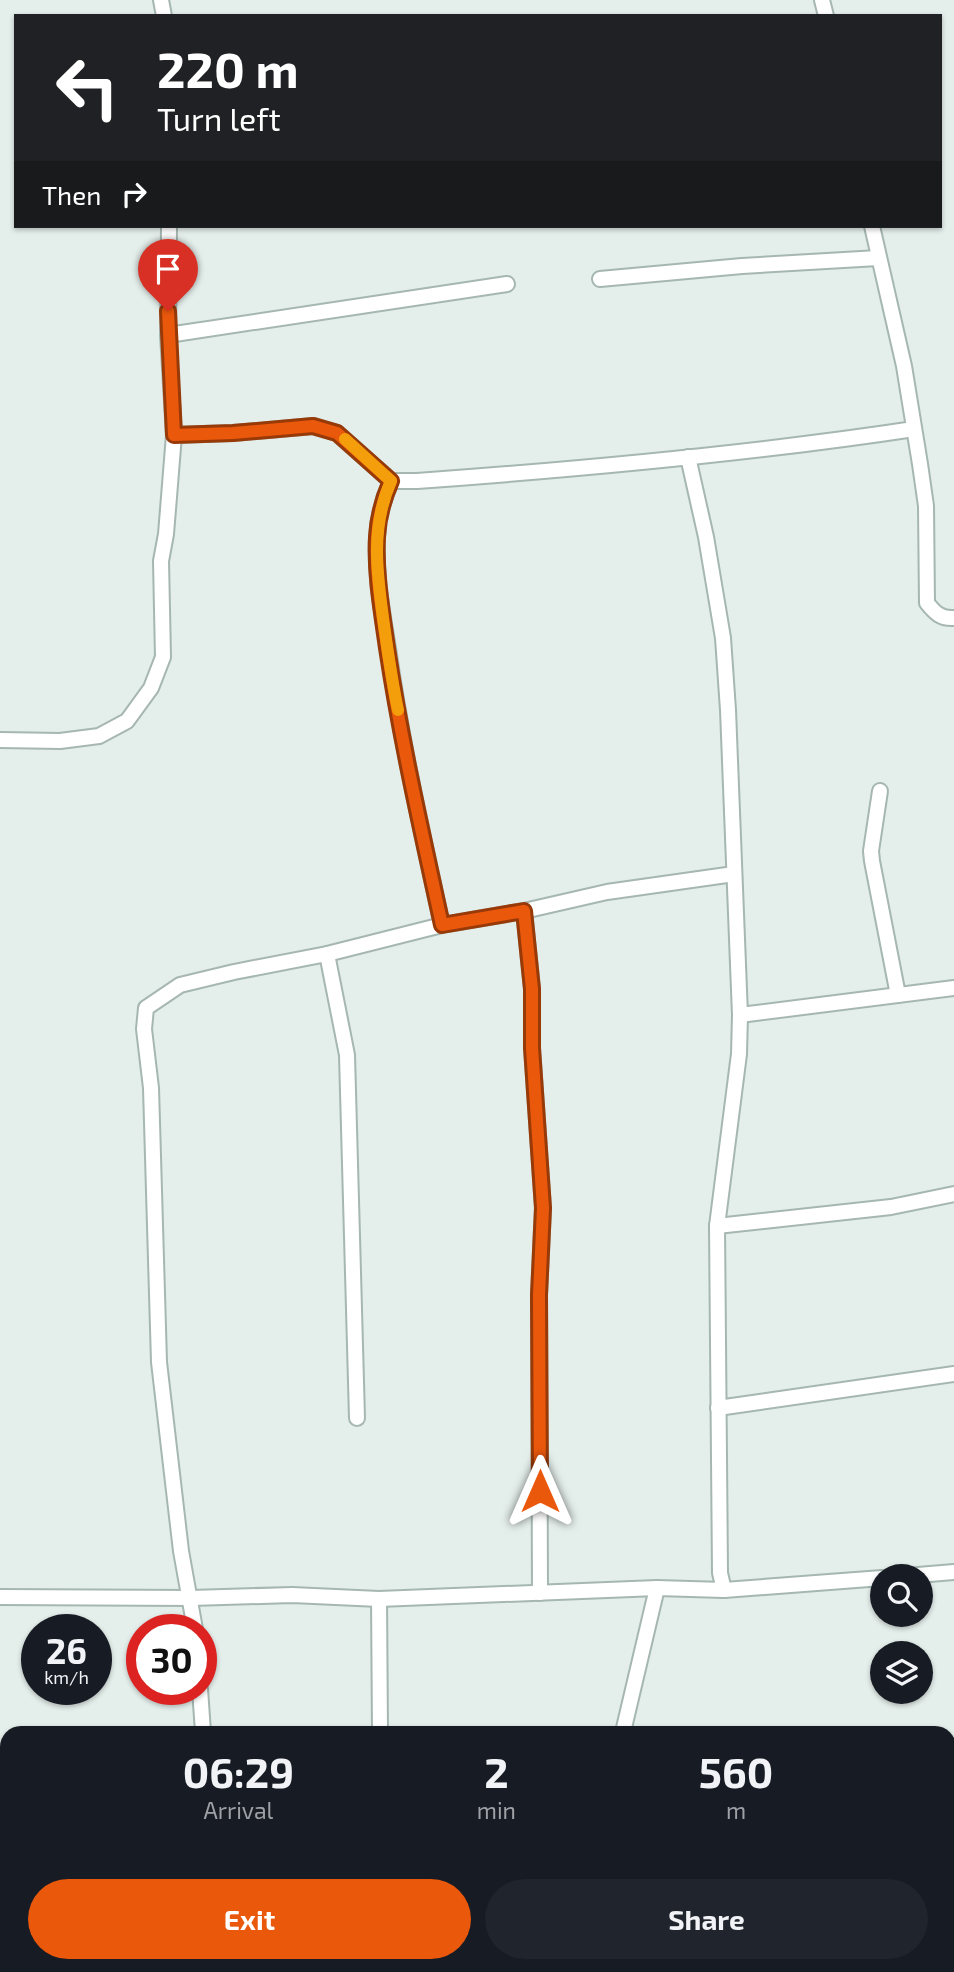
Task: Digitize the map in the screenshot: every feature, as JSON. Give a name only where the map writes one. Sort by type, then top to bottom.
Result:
[{"type":"street","points":[[0,740],[60,741],[99,736],[127,721],[150,688],[163,657],[161,561],[166,534],[174,435],[168,335],[169,228]]},
{"type":"street","points":[[872,228],[904,366],[926,506],[928,603],[934,612],[945,619],[954,618]]},
{"type":"street","points":[[600,279],[742,266],[878,258]]},
{"type":"street","points":[[168,335],[507,284]]},
{"type":"street","points":[[174,435],[313,426],[337,433],[391,481],[560,470],[846,439],[914,429]]},
{"type":"street","points":[[688,457],[706,537],[723,638],[740,1015],[739,1054],[717,1226],[720,1573],[724,1590]]},
{"type":"street","points":[[391,481],[382,502],[377,535],[379,591],[407,762],[442,925]]},
{"type":"street","points":[[880,791],[871,850],[898,995]]},
{"type":"street","points":[[193,1614],[180,1539],[159,1362],[152,1102],[144,1029],[146,1008],[180,985],[327,954],[442,925],[524,911],[607,892],[734,874]]},
{"type":"street","points":[[524,911],[532,989],[532,1048],[543,1208],[539,1295],[540,1593]]},
{"type":"street","points":[[327,954],[348,1068],[357,1418]]},
{"type":"street","points":[[740,1015],[954,988]]},
{"type":"street","points":[[717,1226],[891,1207],[954,1194]]},
{"type":"street","points":[[719,1408],[954,1374]]},
{"type":"street","points":[[933,1574],[954,1572]]},
{"type":"street","points":[[0,1597],[191,1598],[292,1595],[379,1599],[657,1588],[724,1590],[870,1579]]},
{"type":"street","points":[[624,1726],[657,1588]]},
{"type":"street","points":[[379,1599],[380,1726]]},
{"type":"street","points":[[202,1705],[203,1726]]},
{"type":"slow traffic","points":[[345,439],[391,481],[382,502],[376,562],[398,710]]},
{"type":"route","points":[[168,311],[174,435],[313,426],[337,433],[391,481],[382,502],[377,535],[379,591],[407,762],[442,925],[524,911],[532,989],[532,1048],[543,1208],[539,1295],[540,1491]]}]
